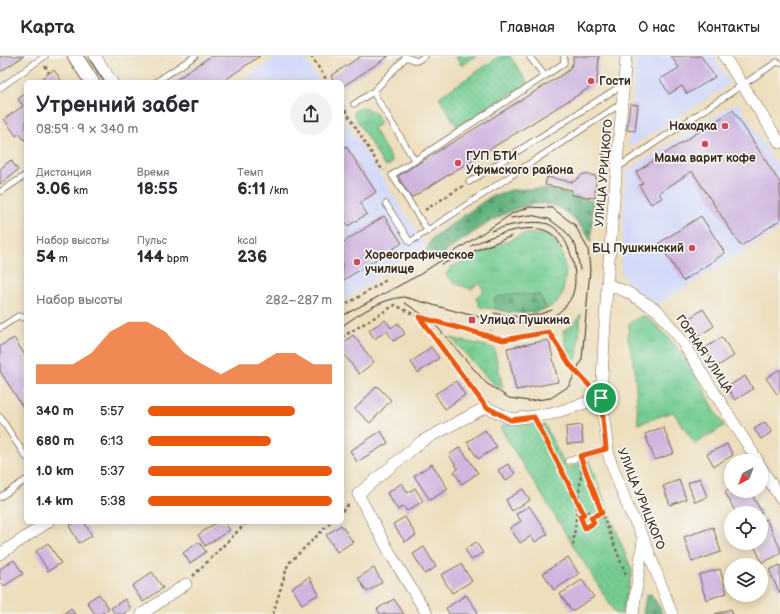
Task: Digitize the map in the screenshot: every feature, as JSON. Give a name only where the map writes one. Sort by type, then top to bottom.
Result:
[{"type":"street","points":[[75,56],[91,80]]},
{"type":"street","points":[[95,56],[111,80]]},
{"type":"street","name":"УЛИЦА УРИЦКОГО","points":[[626,56],[618,168],[607,284],[601,398],[606,449],[629,510],[643,537],[672,614]]},
{"type":"street","points":[[724,56],[780,143]]},
{"type":"street","name":"ГОРНАЯ УЛИЦА","points":[[607,284],[629,288],[657,310],[679,337],[754,454]]},
{"type":"street","points":[[427,614],[391,555],[358,494],[422,441],[486,407],[511,420],[551,414],[601,398]]},
{"type":"street","points":[[768,478],[780,498]]},
{"type":"street","points":[[0,554],[45,524]]},
{"type":"street","points":[[633,614],[643,537]]},
{"type":"street","points":[[142,614],[186,584]]},
{"type":"lane","points":[[0,88],[44,56]]},
{"type":"lane","points":[[354,104],[373,92],[405,57],[417,61],[425,56]]},
{"type":"lane","points":[[529,56],[545,76]]},
{"type":"lane","points":[[428,231],[392,175],[564,63],[564,56]]},
{"type":"lane","points":[[159,80],[193,57]]},
{"type":"lane","points":[[618,168],[777,62],[780,63]]},
{"type":"lane","points":[[469,182],[624,84]]},
{"type":"lane","points":[[373,92],[415,161]]},
{"type":"lane","points":[[386,204],[410,242],[622,102]]},
{"type":"lane","points":[[0,192],[24,176]]},
{"type":"lane","points":[[0,328],[18,316],[24,318]]},
{"type":"lane","points":[[0,417],[24,454]]},
{"type":"lane","points":[[568,461],[606,449]]},
{"type":"lane","points":[[0,497],[24,481]]},
{"type":"path","points":[[311,56],[327,80]]},
{"type":"path","points":[[344,108],[380,167],[392,175]]},
{"type":"path","points":[[602,174],[606,113]]},
{"type":"path","points":[[417,214],[455,190]]},
{"type":"path","points":[[344,306],[388,279]]},
{"type":"path","points":[[344,337],[395,305],[419,317],[503,340],[549,332],[570,365],[601,398]]},
{"type":"path","points":[[419,317],[486,407]]},
{"type":"path","points":[[449,325],[451,319]]},
{"type":"path","points":[[489,336],[491,330]]},
{"type":"path","points":[[534,417],[584,514]]},
{"type":"path","points":[[573,545],[582,463],[627,576]]},
{"type":"path","points":[[589,512],[594,523],[585,528],[580,516],[584,514],[589,512]]},
{"type":"path","points":[[591,517],[602,513]]},
{"type":"path","points":[[186,584],[245,524]]},
{"type":"path","points":[[273,614],[288,564],[329,524]]},
{"type":"shaded area","points":[[277,56],[303,56],[319,80],[244,80]]},
{"type":"shaded area","points":[[636,56],[713,56],[730,84],[628,148]]},
{"type":"shaded area","points":[[738,102],[780,171],[780,229],[658,304],[629,285],[621,271],[626,171]]},
{"type":"shaded area","points":[[344,119],[426,245],[344,301]]},
{"type":"green space","points":[[455,56],[476,56],[462,66]]},
{"type":"green space","points":[[500,56],[510,56],[528,83],[458,128],[439,97]]},
{"type":"green space","points":[[361,107],[375,112],[380,121],[379,125],[373,128],[392,160],[391,164],[387,166],[383,164],[354,115],[354,111]]},
{"type":"green space","points":[[547,189],[593,201],[591,241],[569,214],[551,205],[537,204],[522,207],[505,214],[473,233],[432,262],[426,258],[427,249],[432,238],[490,197],[511,190]]},
{"type":"green space","points":[[525,233],[550,236],[562,253],[566,271],[563,293],[558,302],[547,309],[540,295],[495,298],[495,309],[480,307],[476,298],[484,290],[479,283],[471,289],[454,283],[446,275],[451,267]]},
{"type":"green space","points":[[509,294],[540,295],[547,309],[521,313],[495,309],[495,298]]},
{"type":"green space","points":[[581,314],[577,357],[574,362],[571,361],[568,355],[563,331],[574,324]]},
{"type":"green space","points":[[643,315],[669,338],[680,351],[699,381],[724,426],[695,444],[673,412],[638,424],[635,370],[628,338],[629,324]]},
{"type":"green space","points":[[451,338],[494,348],[503,388],[491,382]]},
{"type":"green space","points":[[506,424],[545,425],[566,468],[589,461],[632,571],[622,614],[616,614],[500,428]]},
{"type":"green space","points":[[651,594],[662,614],[643,614],[646,595]]},
{"type":"building","points":[[0,56],[24,56],[0,72]]},
{"type":"building","points":[[211,56],[260,56],[225,80],[176,80]]},
{"type":"building","points":[[361,56],[389,56],[344,86],[344,80],[333,80],[331,76]]},
{"type":"building","points":[[573,56],[599,56],[597,83],[411,198],[398,176],[568,71],[573,63]]},
{"type":"building","points":[[671,56],[701,56],[715,77],[687,94],[682,86],[669,94],[660,79],[679,68]]},
{"type":"building","points":[[54,70],[61,80],[40,80]]},
{"type":"building","points":[[24,94],[24,140],[19,133],[16,136],[4,119],[23,106],[18,99]]},
{"type":"building","points":[[630,104],[638,105],[635,131],[627,130]]},
{"type":"building","points":[[733,110],[780,183],[780,220],[741,246],[692,171],[659,193],[662,198],[651,204],[639,185],[643,183],[636,172]]},
{"type":"building","points":[[346,146],[376,192],[360,203],[367,214],[348,226],[344,220],[344,147]]},
{"type":"building","points":[[11,160],[18,170],[0,184],[0,169]]},
{"type":"building","points":[[583,174],[596,176],[595,198],[571,195],[572,190],[545,185],[547,177],[573,182]]},
{"type":"building","name":"Хореографическое училище","points":[[384,216],[402,243],[344,280],[344,242]]},
{"type":"building","name":"БЦ Пушкинский","points":[[701,216],[725,253],[683,281],[659,243]]},
{"type":"building","points":[[703,309],[714,326],[697,337],[687,320]]},
{"type":"building","points":[[385,320],[391,328],[398,323],[405,334],[393,341],[387,331],[374,339],[369,330]]},
{"type":"building","points":[[353,335],[374,362],[359,374],[344,355],[344,342]]},
{"type":"building","points":[[722,337],[734,356],[713,369],[709,362],[712,360],[705,348]]},
{"type":"building","points":[[14,338],[24,354],[24,409],[0,371],[0,346]]},
{"type":"building","points":[[549,340],[558,382],[516,390],[507,348]]},
{"type":"building","points":[[431,347],[439,358],[418,373],[411,362]]},
{"type":"building","points":[[780,369],[780,392],[777,394],[766,378]]},
{"type":"building","points":[[745,376],[753,389],[735,400],[727,387]]},
{"type":"building","points":[[456,381],[465,395],[445,409],[435,394]]},
{"type":"building","points":[[377,386],[391,400],[370,423],[355,409]]},
{"type":"building","points":[[765,422],[772,432],[761,439],[754,429]]},
{"type":"building","points":[[581,425],[583,443],[567,444],[566,427]]},
{"type":"building","points":[[663,427],[674,453],[655,460],[645,434]]},
{"type":"building","points":[[485,430],[497,447],[478,459],[467,442]]},
{"type":"building","points":[[381,431],[388,443],[357,462],[350,451]]},
{"type":"building","points":[[727,444],[732,454],[724,454],[724,460],[714,466],[707,454]]},
{"type":"building","points":[[460,447],[478,473],[462,484],[454,472],[458,469],[449,455]]},
{"type":"building","points":[[432,464],[448,489],[430,500],[414,476]]},
{"type":"building","points":[[508,464],[515,474],[505,481],[498,470]]},
{"type":"building","points":[[700,478],[707,497],[695,502],[688,483]]},
{"type":"building","points":[[679,480],[686,499],[670,505],[663,486]]},
{"type":"building","points":[[402,483],[408,493],[415,488],[423,501],[407,511],[403,506],[398,510],[387,493]]},
{"type":"building","points":[[523,489],[530,500],[512,511],[506,500]]},
{"type":"building","points":[[728,498],[754,498],[758,506],[732,506]]},
{"type":"building","points":[[529,506],[548,534],[535,542],[531,536],[520,543],[510,528],[521,521],[516,514]]},
{"type":"building","points":[[405,517],[416,535],[405,542],[393,524]]},
{"type":"building","points":[[768,523],[780,548],[780,554],[768,560],[768,558],[760,558],[756,550],[768,550]]},
{"type":"building","points":[[72,524],[85,524],[92,536],[79,543],[69,526]]},
{"type":"building","points":[[214,524],[226,524],[230,530],[205,546],[198,535]]},
{"type":"building","points":[[341,525],[353,542],[337,552],[326,535]]},
{"type":"building","points":[[713,527],[721,552],[692,562],[684,537]]},
{"type":"building","points":[[199,542],[206,552],[190,563],[183,553]]},
{"type":"building","points":[[476,542],[483,553],[471,560],[465,549]]},
{"type":"building","points":[[48,543],[61,563],[48,571],[36,551]]},
{"type":"building","points":[[424,547],[436,567],[425,574],[413,554]]},
{"type":"building","points":[[568,557],[579,574],[554,590],[543,573]]},
{"type":"building","points":[[14,560],[23,574],[4,586],[0,579],[0,569]]},
{"type":"building","points":[[461,564],[472,581],[452,593],[441,575]]},
{"type":"building","points":[[780,565],[780,594],[769,570]]},
{"type":"building","points":[[374,568],[382,582],[367,592],[358,578]]},
{"type":"building","points":[[720,569],[724,583],[724,594],[706,600],[699,575]]},
{"type":"building","points":[[152,572],[163,588],[143,602],[132,586]]},
{"type":"building","points":[[309,577],[319,594],[302,604],[292,588]]},
{"type":"building","points":[[582,580],[594,597],[572,611],[560,594]]},
{"type":"building","points":[[99,594],[109,608],[101,614],[95,614],[87,602]]},
{"type":"building","points":[[466,595],[478,612],[475,614],[449,614],[446,608]]},
{"type":"building","points":[[125,599],[131,609],[123,614],[115,614],[111,608]]},
{"type":"building","points":[[394,599],[404,614],[380,614],[377,609]]},
{"type":"building","points":[[71,608],[75,614],[63,614]]},
{"type":"building","points":[[731,609],[733,614],[715,614]]},
{"type":"tram line","points":[[87,56],[103,80]]},
{"type":"tram line","points":[[344,315],[419,275],[513,213],[530,207],[552,208],[575,225],[588,249],[590,270],[582,359],[569,386],[551,398],[529,401],[509,398],[486,383],[432,321],[405,303]]},
{"type":"tram line","points":[[511,218],[530,215],[549,219],[565,231],[576,246],[580,270]]},
{"type":"tram line","points":[[344,325],[379,304],[404,297],[454,311],[509,322],[526,323],[540,321],[559,313],[572,296],[575,277],[571,256],[562,236],[548,224],[535,222],[503,227],[491,231]]},
{"type":"tram line","points":[[471,246],[500,234],[524,229],[535,229],[545,230],[553,235],[562,247]]},
{"type":"tram line","points":[[442,264],[512,236]]},
{"type":"tram line","points":[[494,313],[509,316],[531,316],[552,310]]},
{"type":"place","name":"Гости","points":[[591,81]]},
{"type":"place","name":"Находка","points":[[725,126]]},
{"type":"place","name":"Мама варит кофе","points":[[705,144]]},
{"type":"place","name":"ГУП БТИ Уфимского района","points":[[458,163]]},
{"type":"place","name":"БЦ Пушкинский","points":[[692,248]]},
{"type":"place","name":"Хореографическое училище","points":[[357,262]]},
{"type":"place","name":"Улица Пушкина","points":[[472,320]]},
{"type":"route","points":[[419,317],[503,340],[549,332],[570,365],[601,398],[606,449],[580,456],[602,513],[591,517],[594,523],[585,528],[580,516],[584,514],[534,417],[511,420],[486,407],[419,317]]}]
